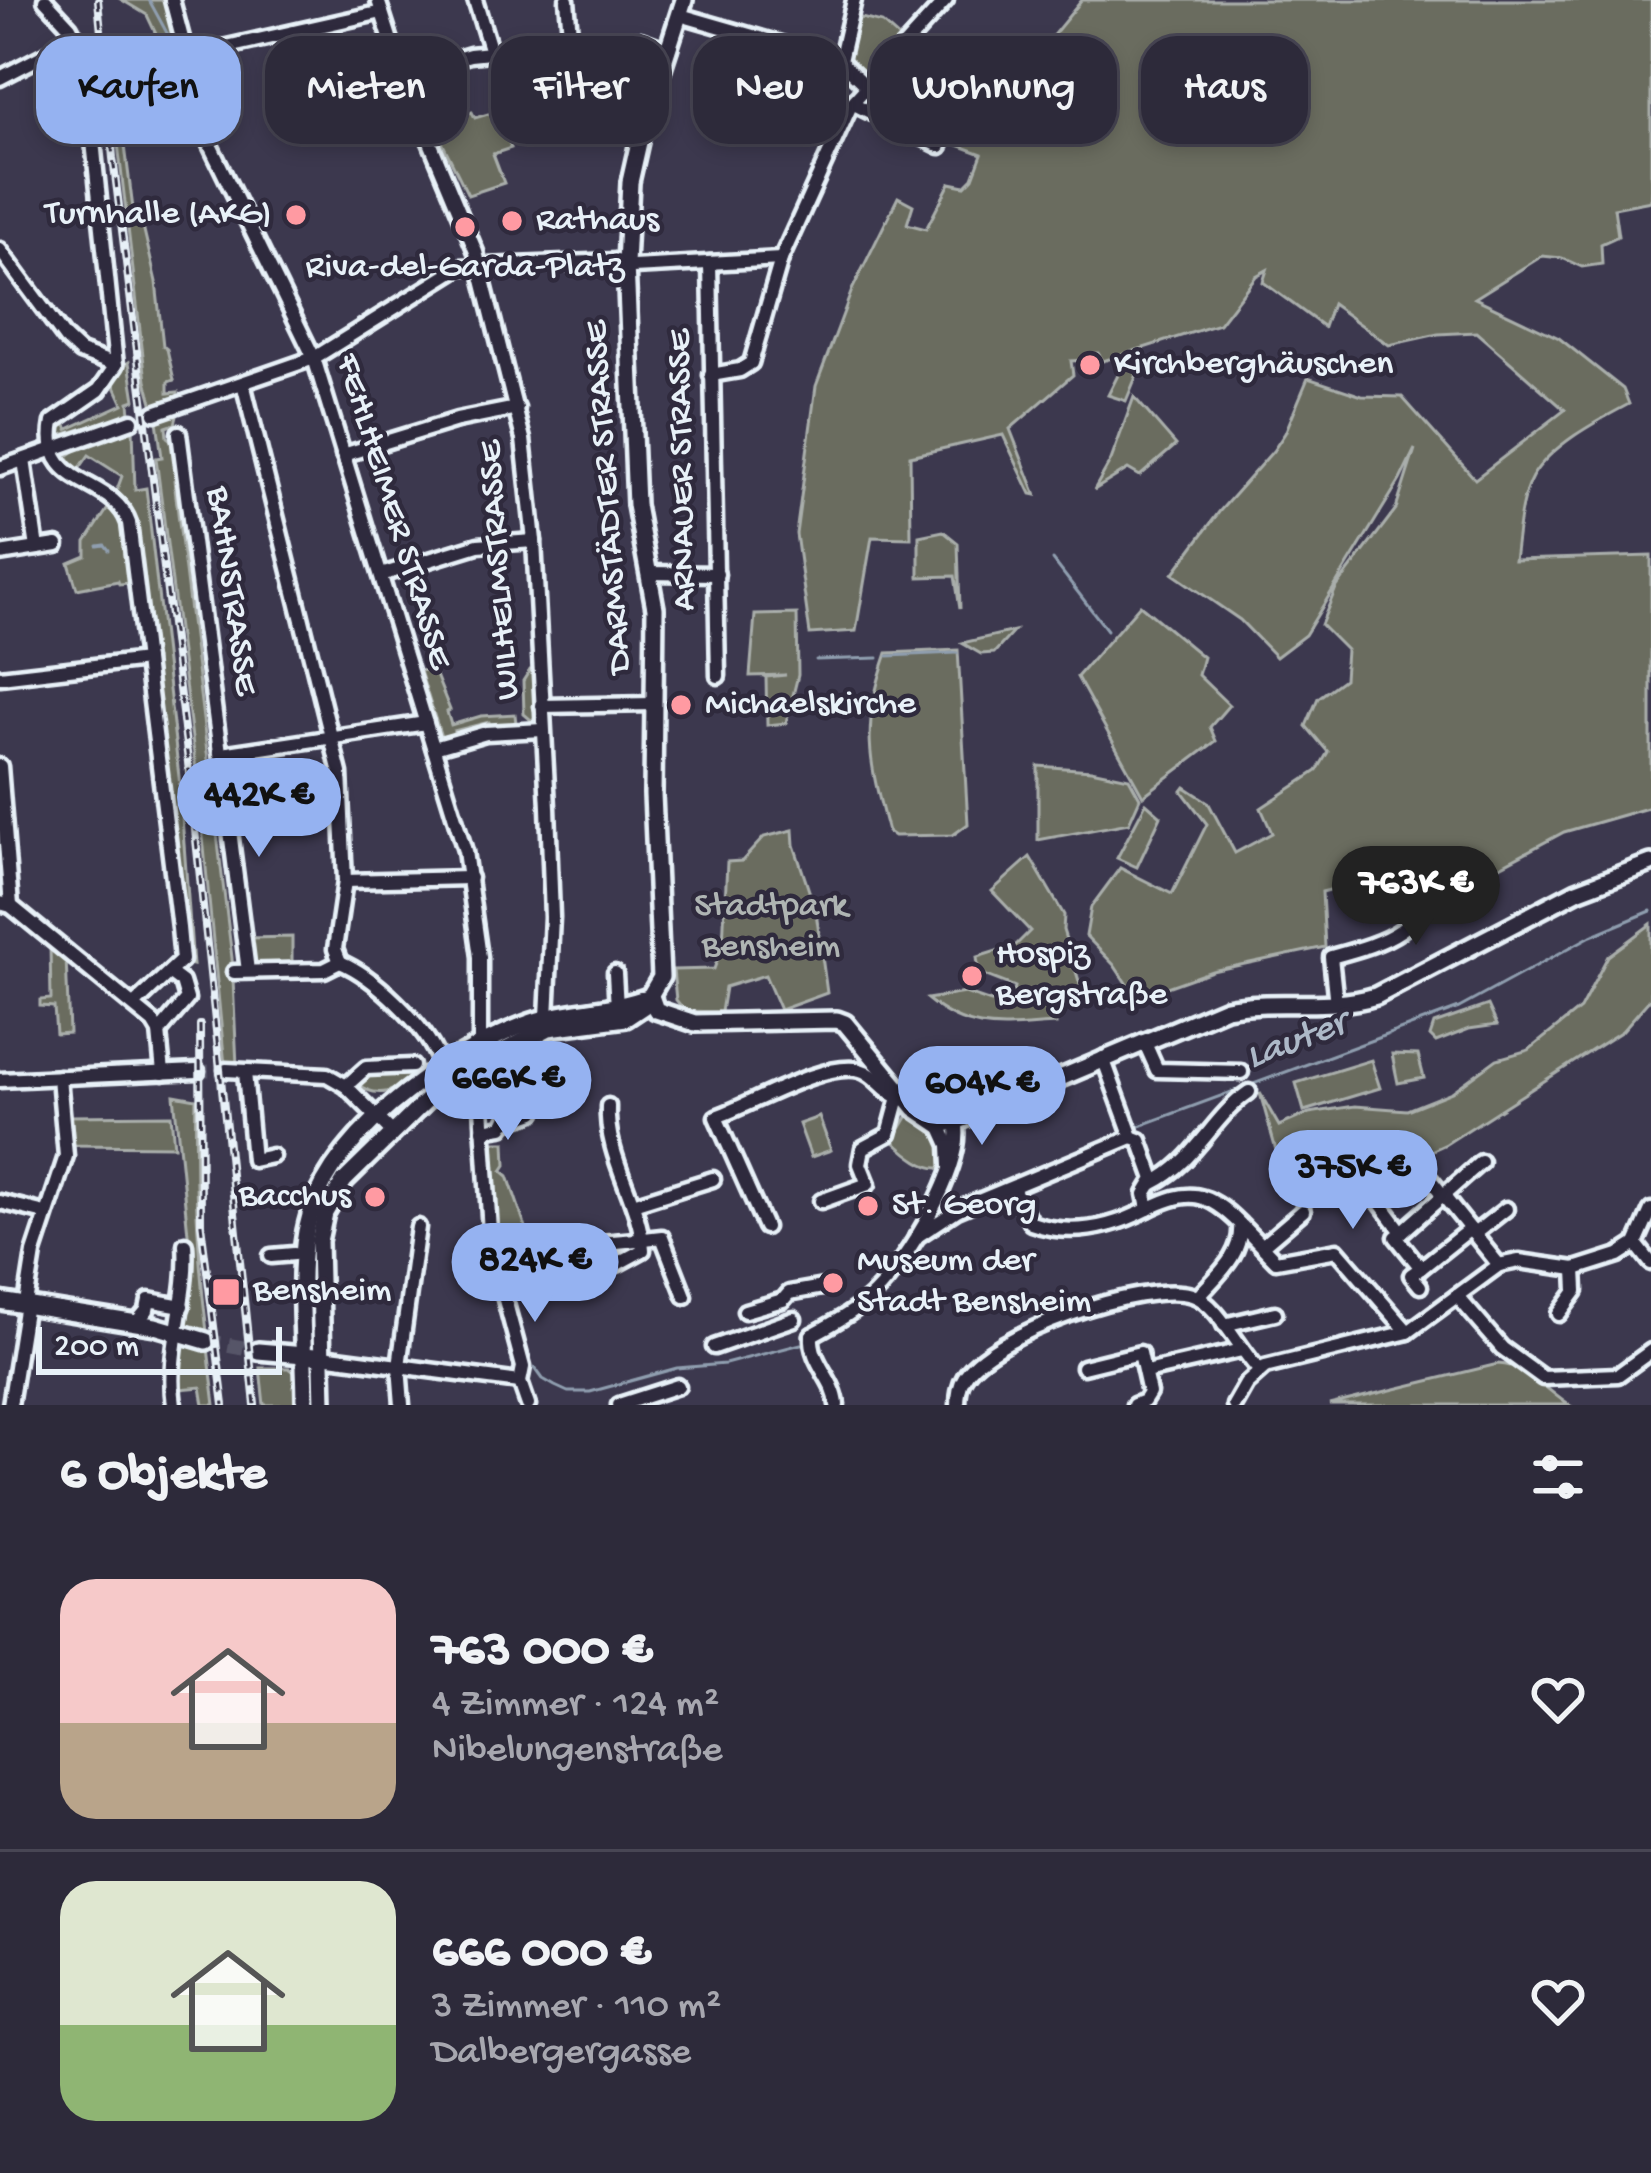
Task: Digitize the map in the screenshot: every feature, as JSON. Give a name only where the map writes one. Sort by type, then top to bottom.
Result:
[{"type":"main road","name":"DARMSTÄDTER STRASSE","points":[[669,50],[682,7]]},
{"type":"main road","name":"DARMSTÄDTER STRASSE","points":[[638,144],[629,182],[626,264],[636,505],[655,608],[654,841],[662,966],[651,996]]},
{"type":"main road","points":[[314,1230],[344,1181],[447,1080],[481,1053],[547,1017],[621,1013],[710,1023],[837,1020],[857,1036],[901,1095],[915,1108],[948,1124],[1211,1013],[1244,1004],[1355,1003],[1405,984],[1577,891],[1651,863]]},
{"type":"main road","points":[[305,1405],[314,1356],[314,1230],[322,1186],[337,1162],[440,1065],[549,1028],[640,1010],[651,996],[673,1018]]},
{"type":"main road","points":[[0,1301],[136,1323],[206,1342]]},
{"type":"main road","points":[[258,1351],[314,1356]]},
{"type":"main road","points":[[314,1356],[323,1405]]},
{"type":"street","points":[[44,0],[75,36]]},
{"type":"street","name":"FEHLHEIMER STRASSE","points":[[172,0],[182,36]]},
{"type":"street","points":[[467,58],[490,52],[475,0]]},
{"type":"street","points":[[567,0],[570,36]]},
{"type":"street","points":[[846,36],[854,0]]},
{"type":"street","points":[[711,375],[751,363],[782,259],[852,103],[946,0]]},
{"type":"street","points":[[241,41],[380,3]]},
{"type":"street","name":"WILHELMSTRASSE","points":[[380,3],[390,36]]},
{"type":"street","points":[[682,7],[767,36]]},
{"type":"street","points":[[0,77],[36,59]]},
{"type":"street","points":[[846,67],[866,86]]},
{"type":"street","points":[[852,103],[940,146]]},
{"type":"street","points":[[97,144],[116,365],[99,390],[53,422],[52,449],[70,475],[125,512],[182,960],[135,1004]]},
{"type":"street","name":"FEHLHEIMER STRASSE","points":[[210,144],[314,358],[470,878],[480,960],[484,1130],[494,1260],[523,1367],[520,1382],[528,1405]]},
{"type":"street","name":"WILHELMSTRASSE","points":[[432,144],[476,251],[517,408],[530,481],[552,917],[547,1017]]},
{"type":"street","points":[[0,250],[65,338],[80,352],[116,365]]},
{"type":"street","points":[[154,413],[314,358],[460,267],[633,267],[782,259]]},
{"type":"street","name":"ARNAUER STRASSE","points":[[710,263],[718,676]]},
{"type":"street","points":[[243,383],[332,737],[344,805],[345,880],[335,949],[340,962],[372,983],[428,1036],[437,1056]]},
{"type":"street","points":[[343,455],[457,420],[517,408]]},
{"type":"street","points":[[0,468],[132,421]]},
{"type":"street","name":"BAHNSTRASSE","points":[[179,433],[222,754],[241,971],[324,970],[340,962]]},
{"type":"street","points":[[24,460],[38,548]]},
{"type":"street","points":[[381,575],[478,545],[534,541]]},
{"type":"street","points":[[0,554],[57,545]]},
{"type":"street","points":[[649,573],[717,574]]},
{"type":"street","points":[[0,676],[146,660]]},
{"type":"street","points":[[542,706],[653,704]]},
{"type":"street","points":[[222,754],[426,723]]},
{"type":"street","points":[[434,748],[486,733],[543,730]]},
{"type":"street","points":[[0,766],[6,904],[135,1004],[159,1032],[164,1073]]},
{"type":"street","points":[[1336,1004],[1331,957],[1386,941],[1412,922],[1431,895],[1432,869]]},
{"type":"street","points":[[345,880],[470,878]]},
{"type":"street","points":[[159,1032],[187,1000],[182,982],[170,973]]},
{"type":"street","points":[[615,973],[621,1013]]},
{"type":"street","points":[[1144,1041],[1157,1070],[1241,1072]]},
{"type":"street","points":[[1103,1058],[1130,1132],[1140,1140],[1152,1168],[1153,1183]]},
{"type":"street","points":[[346,1086],[366,1068],[412,1066]]},
{"type":"street","points":[[226,1070],[321,1073],[346,1086],[392,1132]]},
{"type":"street","points":[[764,1227],[716,1117],[801,1079],[850,1070],[865,1072],[889,1093],[901,1095],[889,1134],[863,1148],[860,1164],[868,1184],[821,1201]]},
{"type":"street","points":[[0,1079],[197,1071]]},
{"type":"street","points":[[245,1072],[253,1160],[272,1156]]},
{"type":"street","points":[[10,1405],[45,1213],[66,1156],[59,1077]]},
{"type":"street","points":[[484,1130],[506,1122],[511,1101],[508,1085]]},
{"type":"street","points":[[1150,1208],[1145,1194],[1153,1183],[1180,1167],[1249,1092]]},
{"type":"street","points":[[362,1101],[398,1100]]},
{"type":"street","points":[[550,1246],[554,1271],[617,1264],[644,1250],[643,1227],[613,1153],[608,1106]]},
{"type":"street","points":[[506,1122],[534,1112]]},
{"type":"street","points":[[783,1300],[800,1333],[812,1335],[875,1292],[915,1237],[950,1167],[948,1124]]},
{"type":"street","points":[[915,1237],[957,1210],[1130,1132]]},
{"type":"street","points":[[1421,1268],[1396,1237],[1480,1162]]},
{"type":"street","points":[[1417,1163],[1499,1264]]},
{"type":"street","points":[[633,1204],[713,1179]]},
{"type":"street","points":[[1363,1180],[1402,1232]]},
{"type":"street","points":[[1012,1188],[1031,1223],[1068,1230],[1113,1226],[1169,1198],[1214,1200],[1276,1261],[1336,1250],[1408,1332]]},
{"type":"street","points":[[0,1202],[45,1213]]},
{"type":"street","points":[[1420,1286],[1412,1275],[1506,1209]]},
{"type":"street","points":[[1262,1246],[1303,1210]]},
{"type":"street","points":[[1234,1405],[1259,1370],[1408,1332],[1499,1264],[1519,1261],[1574,1269],[1619,1255],[1636,1244],[1649,1218]]},
{"type":"street","points":[[1198,1297],[1234,1255],[1240,1224]]},
{"type":"street","points":[[402,1405],[399,1366],[418,1227]]},
{"type":"street","points":[[493,1237],[550,1246],[662,1237],[685,1296]]},
{"type":"street","points":[[174,1405],[185,1244]]},
{"type":"street","points":[[1636,1244],[1651,1263]]},
{"type":"street","points":[[494,1260],[530,1245]]},
{"type":"street","points":[[271,1256],[294,1254]]},
{"type":"street","points":[[1558,1314],[1576,1291],[1574,1269]]},
{"type":"street","points":[[745,1311],[783,1300],[789,1293],[823,1287]]},
{"type":"street","points":[[958,1405],[964,1377],[982,1359],[1070,1312],[1149,1292],[1198,1297],[1259,1370]]},
{"type":"street","points":[[1457,1296],[1492,1339],[1543,1378],[1618,1376],[1651,1351]]},
{"type":"street","points":[[136,1323],[149,1300],[182,1306]]},
{"type":"street","points":[[1224,1325],[1275,1313]]},
{"type":"street","points":[[714,1347],[794,1319]]},
{"type":"street","points":[[812,1335],[812,1351],[835,1392],[837,1405]]},
{"type":"street","points":[[1146,1372],[1242,1350]]},
{"type":"street","points":[[1083,1367],[1136,1352],[1142,1355],[1148,1396],[1134,1405]]},
{"type":"street","points":[[314,1356],[520,1382]]},
{"type":"street","points":[[624,1404],[678,1386]]},
{"type":"green space","points":[[122,0],[166,0],[179,36],[157,36],[147,15]]},
{"type":"green space","points":[[1082,0],[1651,0],[1651,201],[1614,208],[1618,236],[1601,244],[1602,264],[1582,267],[1542,256],[1475,298],[1559,338],[1623,389],[1629,404],[1576,435],[1540,465],[1524,496],[1514,560],[1651,556],[1651,807],[1564,832],[1412,913],[1399,872],[1322,892],[1325,947],[1212,971],[1136,998],[1086,936],[1091,907],[1120,868],[1172,894],[1207,824],[1182,791],[1185,787],[1208,802],[1235,853],[1272,833],[1261,808],[1317,771],[1328,752],[1306,726],[1318,698],[1344,679],[1346,650],[1321,625],[1336,588],[1396,509],[1415,449],[1305,635],[1276,657],[1240,620],[1173,574],[1273,451],[1308,378],[1362,396],[1402,397],[1475,479],[1565,410],[1476,332],[1438,334],[1389,345],[1332,304],[1324,327],[1263,282],[1267,270],[1256,276],[1219,324],[1103,361],[1098,353],[1071,361],[1073,375],[1010,429],[1036,495],[1031,494],[1003,435],[910,456],[911,538],[872,537],[856,631],[810,634],[796,534],[816,386],[852,290],[898,197],[913,205],[907,224],[926,229],[950,183],[965,186],[982,154],[955,144],[1117,144],[1117,36],[1053,36]]},
{"type":"green space","points":[[857,17],[882,23],[897,36],[870,36],[870,71],[858,71],[847,59]]},
{"type":"green space","points":[[472,112],[475,118],[491,113],[491,144],[510,144],[511,148],[493,154],[504,183],[468,195],[443,144],[467,144],[467,114]]},
{"type":"green space","points":[[118,144],[125,144],[134,217],[142,222],[156,282],[163,346],[174,380],[168,382],[168,393],[178,392],[178,400],[153,406],[146,381]]},
{"type":"green space","points":[[1143,360],[1126,401],[1108,395],[1119,373]]},
{"type":"green space","points":[[129,362],[135,400],[129,402],[130,414],[59,436],[63,421],[68,429],[123,404],[113,382],[118,369]]},
{"type":"green space","points":[[1134,397],[1176,445],[1140,476],[1128,469],[1094,490],[1111,460]]},
{"type":"green space","points":[[178,412],[175,424],[166,427],[167,437],[176,444],[179,475],[174,480],[232,958],[237,1066],[225,1066],[198,785],[156,458],[162,457],[157,421]]},
{"type":"green space","points":[[133,428],[135,490],[146,488],[179,777],[193,965],[184,963],[132,509],[115,495],[122,476],[89,455],[77,472],[67,456],[85,444]]},
{"type":"green space","points":[[109,507],[124,532],[131,583],[77,589],[69,563],[86,556],[86,542]]},
{"type":"green space","points":[[943,531],[958,543],[960,609],[955,576],[919,577],[919,536]]},
{"type":"green space","points":[[1140,605],[1203,657],[1198,675],[1229,705],[1210,727],[1216,741],[1143,796],[1077,677]]},
{"type":"green space","points":[[797,614],[798,675],[786,723],[767,725],[766,677],[786,675],[750,676],[755,615]]},
{"type":"green space","points":[[1014,631],[994,653],[981,654],[962,643]]},
{"type":"green space","points":[[958,650],[968,824],[953,835],[894,836],[888,832],[881,806],[870,743],[873,702],[887,653]]},
{"type":"green space","points":[[433,668],[451,725],[481,716],[515,714],[516,724],[491,728],[489,722],[454,731],[454,736],[442,740],[420,671]]},
{"type":"green space","points":[[530,670],[536,670],[538,719],[531,720],[524,714],[523,681]]},
{"type":"green space","points":[[1038,766],[1129,778],[1140,798],[1129,823],[1038,840]]},
{"type":"green space","points":[[1146,803],[1161,816],[1137,867],[1117,858]]},
{"type":"green space","name":"Stadtpark Bensheim","points":[[793,830],[816,912],[827,993],[780,1010],[765,975],[725,987],[721,1012],[685,1011],[676,1000],[673,970],[714,969],[723,944],[727,862],[742,861],[764,837]]},
{"type":"green space","points":[[1030,857],[1064,915],[1063,930],[1084,997],[1055,1009],[1056,1024],[988,1026],[958,1019],[927,999],[965,993],[991,1002],[1012,1002],[1015,987],[979,973],[977,957],[1016,945],[1030,931],[992,891]]},
{"type":"green space","points":[[1651,924],[1651,998],[1622,1031],[1446,1144],[1422,1155],[1394,1142],[1375,1141],[1277,1154],[1260,1093],[1279,1126],[1309,1113],[1355,1106],[1407,1110],[1452,1092],[1497,1059],[1529,1050],[1580,1009],[1608,956]]},
{"type":"green space","points":[[292,937],[292,965],[251,962],[248,938]]},
{"type":"green space","points":[[50,945],[66,957],[69,1033],[56,1034],[54,1007],[40,1006],[40,1000],[51,999]]},
{"type":"green space","points":[[1488,1005],[1497,1025],[1469,1029],[1436,1042],[1430,1036],[1434,1024]]},
{"type":"green space","points":[[1392,1054],[1418,1055],[1424,1078],[1398,1083]]},
{"type":"green space","points":[[1371,1060],[1380,1088],[1304,1111],[1296,1083]]},
{"type":"green space","points":[[412,1071],[416,1075],[387,1092],[372,1092],[356,1083],[371,1073]]},
{"type":"green space","points":[[174,1095],[196,1099],[197,1216],[207,1332],[183,1325],[191,1263]]},
{"type":"green space","points":[[910,1112],[945,1137],[945,1167],[925,1165],[893,1141]]},
{"type":"green space","points":[[171,1115],[174,1146],[71,1145],[68,1116]]},
{"type":"green space","points":[[819,1117],[831,1150],[811,1157],[799,1124]]},
{"type":"green space","points":[[489,1142],[505,1142],[502,1171],[508,1176],[529,1237],[495,1233]]},
{"type":"green space","points":[[182,1346],[208,1348],[215,1405],[204,1405],[201,1387],[179,1389]]},
{"type":"green space","points":[[1498,1364],[1527,1374],[1569,1405],[1329,1405]]},
{"type":"green space","points":[[260,1368],[289,1368],[301,1377],[302,1405],[264,1405]]},
{"type":"waterway","points":[[149,0],[169,36]]},
{"type":"waterway","points":[[98,546],[109,550]]},
{"type":"waterway","points":[[1053,560],[1107,630]]},
{"type":"waterway","points":[[888,656],[957,653]]},
{"type":"waterway","points":[[816,660],[878,658]]},
{"type":"waterway","name":"Lauter","points":[[1134,1128],[1459,1008],[1591,936],[1651,911]]},
{"type":"waterway","name":"Lauter","points":[[954,1204],[1125,1132]]},
{"type":"waterway","name":"Lauter","points":[[535,1368],[543,1379],[568,1392],[590,1392],[677,1368],[725,1364],[801,1344]]},
{"type":"tunnel","points":[[132,421],[155,413]]},
{"type":"tunnel","points":[[197,1071],[226,1070]]},
{"type":"tunnel","points":[[206,1341],[258,1351]]},
{"type":"railway","points":[[98,0],[113,158],[187,753],[255,1405]]},
{"type":"railway","points":[[200,1025],[201,1224],[224,1405]]},
{"type":"place","name":"Turnhalle (AKG)","points":[[296,215]]},
{"type":"place","name":"Rathaus","points":[[512,221]]},
{"type":"place","name":"Riva-del-Garda-Platz","points":[[465,227]]},
{"type":"place","name":"Kirchberghäuschen","points":[[1090,365]]},
{"type":"place","name":"Michaelskirche","points":[[681,705]]},
{"type":"place","name":"Hospiz Bergstraße","points":[[972,976]]},
{"type":"place","name":"Bacchus","points":[[375,1197]]},
{"type":"place","name":"St. Georg","points":[[868,1206]]},
{"type":"place","name":"Museum der Stadt Bensheim","points":[[833,1283]]},
{"type":"place","name":"Bensheim","points":[[226,1292]]}]
